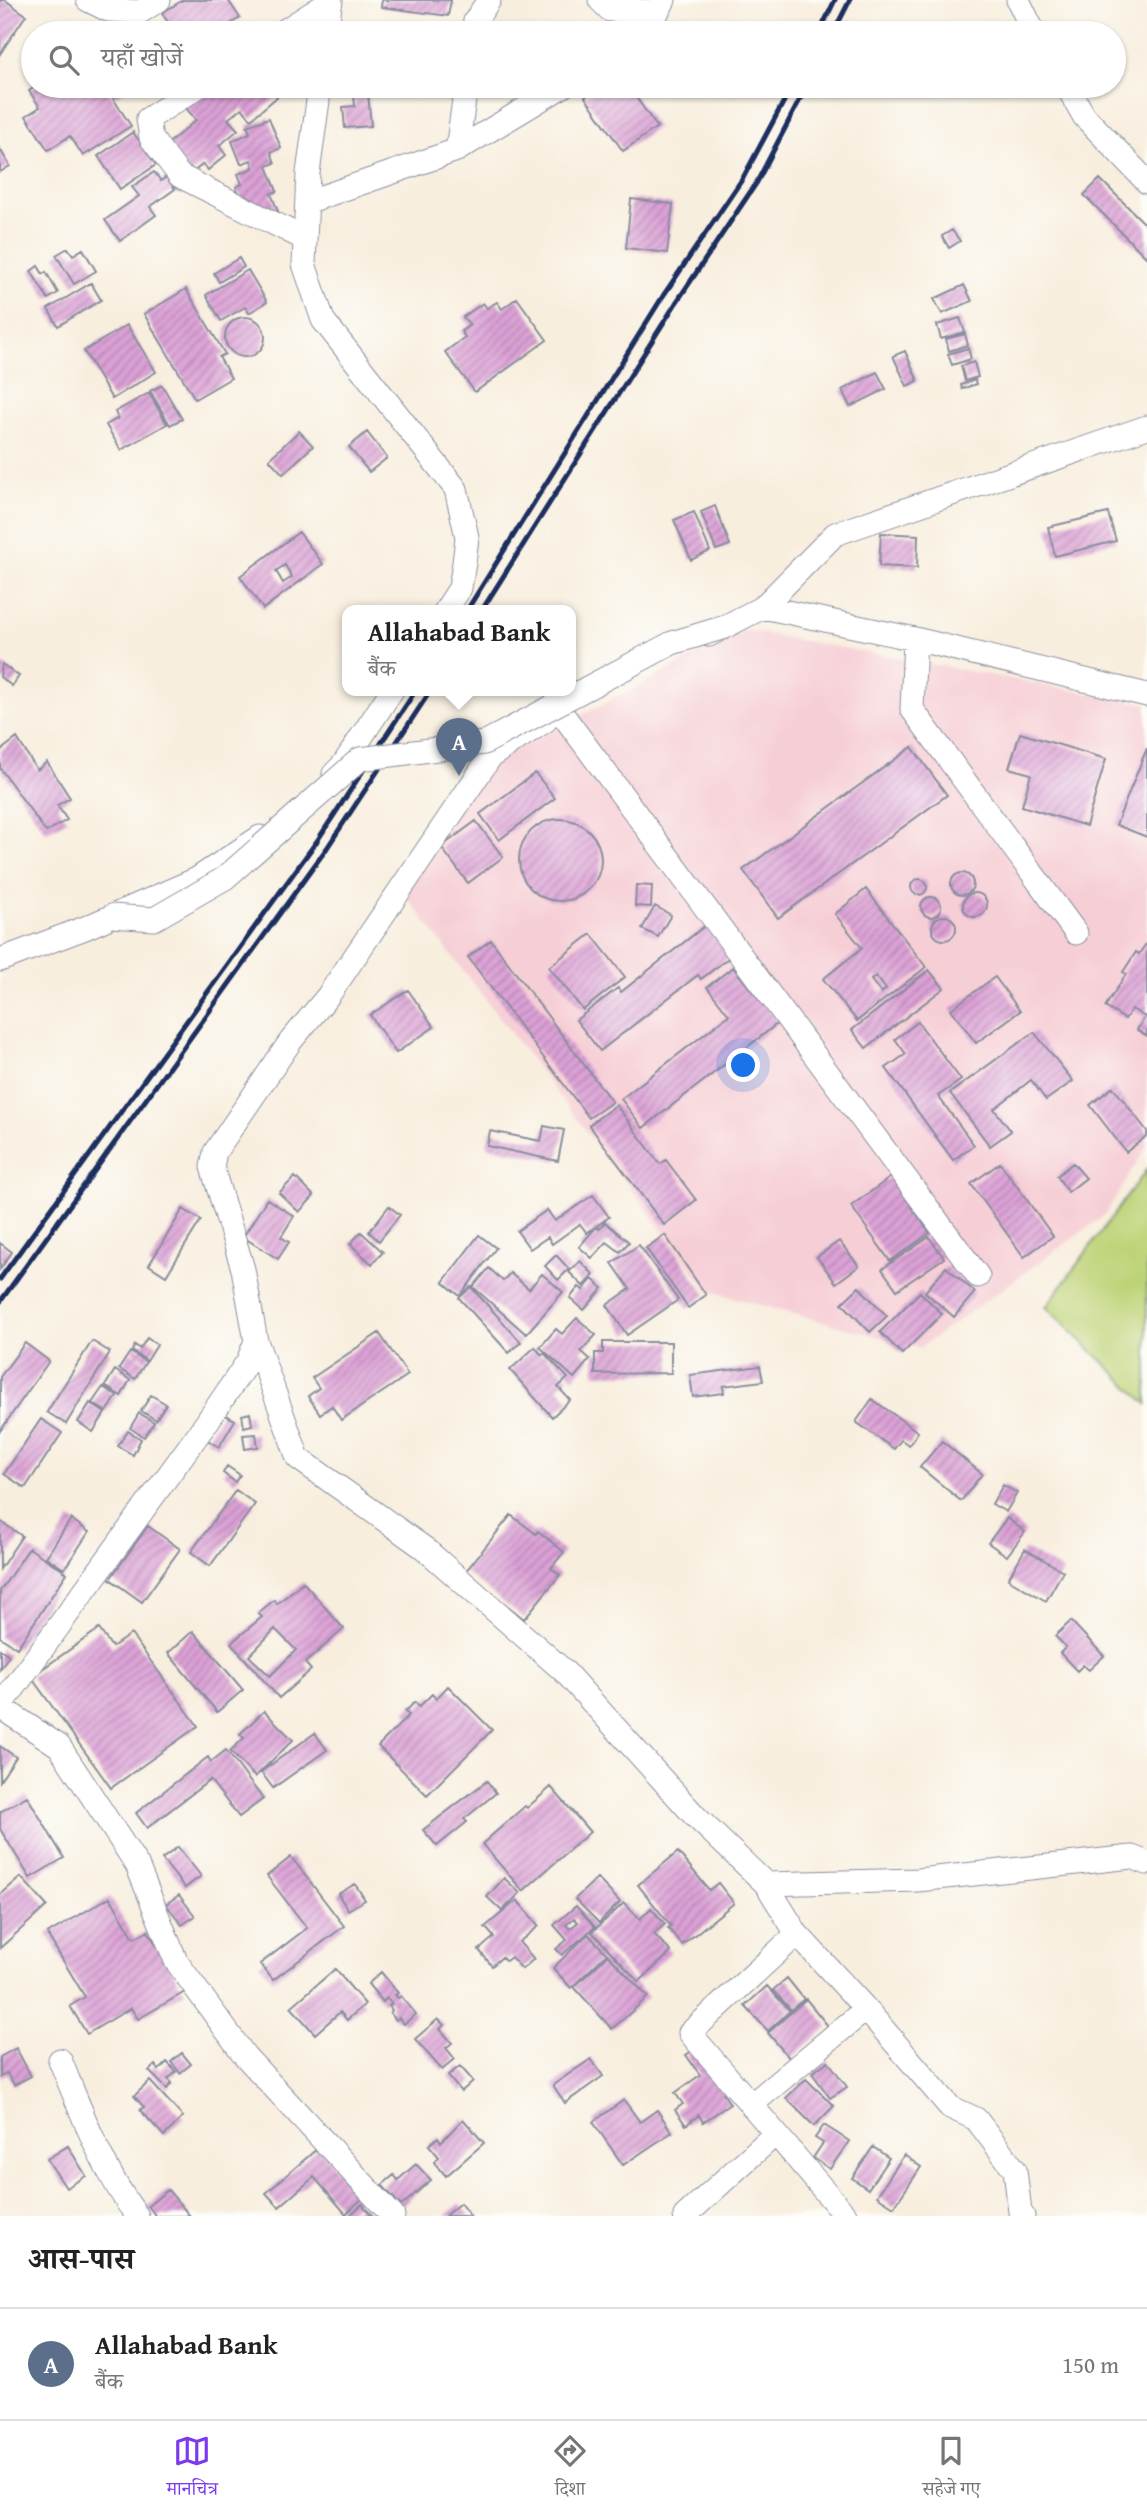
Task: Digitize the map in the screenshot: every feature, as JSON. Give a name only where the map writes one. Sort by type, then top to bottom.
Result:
[{"type":"street","points":[[88,0],[108,10],[140,12],[159,0]]},
{"type":"street","points":[[475,21],[489,0]]},
{"type":"street","points":[[600,0],[610,10],[658,11],[664,0]]},
{"type":"street","points":[[1018,0],[1028,21]]},
{"type":"street","points":[[1026,0],[1036,21]]},
{"type":"street","points":[[1035,0],[1044,21]]},
{"type":"street","points":[[300,21],[331,1]]},
{"type":"street","points":[[328,21],[331,1]]},
{"type":"street","points":[[627,21],[636,10]]},
{"type":"street","points":[[180,98],[148,119],[152,138],[180,176],[305,239]]},
{"type":"street","points":[[319,98],[307,202],[304,264],[323,320],[456,489],[467,537],[460,588],[449,605]]},
{"type":"street","points":[[457,150],[464,98]]},
{"type":"street","points":[[307,202],[457,150],[543,98]]},
{"type":"street","points":[[1074,98],[1084,116],[1147,182]]},
{"type":"street","points":[[1023,2216],[1020,2212],[1015,2170],[976,2119],[950,2107],[797,1934],[766,1884],[695,1815],[565,1672],[424,1548],[298,1458],[256,1341],[243,1269],[212,1167],[215,1152],[290,1042],[328,996],[491,756],[560,711],[763,607],[835,534],[1147,427]]},
{"type":"street","points":[[763,607],[915,639],[1147,695]]},
{"type":"street","points":[[576,694],[672,643],[725,627]]},
{"type":"street","points":[[915,639],[912,709],[1076,933]]},
{"type":"street","points":[[0,960],[197,879],[276,827],[343,765],[388,696]]},
{"type":"street","points":[[112,916],[154,919],[225,878],[360,759],[484,743],[572,696]]},
{"type":"street","points":[[560,711],[978,1276]]},
{"type":"street","points":[[256,1341],[248,1361],[207,1422],[0,1707],[59,1746],[137,1865],[176,1961],[245,2056],[393,2216]]},
{"type":"street","points":[[766,1884],[918,1880],[1132,1857],[1147,1863]]},
{"type":"street","points":[[797,1934],[690,2033],[774,2135],[846,2216]]},
{"type":"street","points":[[751,2105],[866,2009]]},
{"type":"street","points":[[60,2060],[93,2141],[137,2216]]},
{"type":"street","points":[[685,2216],[774,2135]]},
{"type":"shaded area","points":[[745,630],[1147,704],[1147,1146],[1105,1215],[920,1348],[709,1291],[393,879],[471,773]]},
{"type":"green space","points":[[1147,1169],[1147,1404],[1046,1307]]},
{"type":"building","points":[[0,0],[5,0],[26,15],[0,54]]},
{"type":"building","points":[[183,0],[228,0],[240,18],[235,21],[167,21],[162,13]]},
{"type":"building","points":[[382,0],[451,0],[448,16],[381,7]]},
{"type":"building","points":[[34,98],[113,98],[131,126],[83,156],[70,136],[48,150],[26,116],[40,107]]},
{"type":"building","points":[[178,98],[276,98],[251,119],[242,108],[228,119],[238,130],[219,146],[226,155],[208,170],[203,164],[191,174],[157,153],[196,120]]},
{"type":"building","points":[[354,98],[368,98],[371,126],[345,128],[343,107],[355,106]]},
{"type":"building","points":[[586,98],[636,98],[657,127],[623,151]]},
{"type":"building","points":[[269,118],[281,148],[271,152],[275,163],[267,166],[277,191],[271,194],[278,211],[251,222],[236,187],[242,184],[238,174],[253,168],[251,160],[241,164],[232,141],[250,133],[247,126]]},
{"type":"building","points":[[133,132],[156,165],[120,189],[98,156]]},
{"type":"building","points":[[0,149],[10,166],[0,172]]},
{"type":"building","points":[[154,172],[161,181],[166,177],[175,189],[150,207],[156,215],[120,241],[105,220],[139,196],[132,187]]},
{"type":"building","points":[[1100,179],[1147,226],[1147,258],[1084,195]]},
{"type":"building","points":[[631,199],[673,204],[667,253],[626,248]]},
{"type":"building","points":[[952,230],[960,241],[949,248],[942,236]]},
{"type":"building","points":[[68,248],[73,255],[83,249],[96,271],[74,284],[56,255]]},
{"type":"building","points":[[239,258],[244,267],[219,282],[214,273]]},
{"type":"building","points":[[38,266],[43,274],[46,272],[58,293],[48,299],[31,271]]},
{"type":"building","points":[[248,270],[267,302],[249,313],[245,307],[221,321],[206,295]]},
{"type":"building","points":[[91,283],[101,300],[58,326],[48,309]]},
{"type":"building","points":[[964,285],[972,301],[942,314],[934,299]]},
{"type":"building","points":[[186,289],[225,354],[219,357],[231,378],[195,399],[144,314]]},
{"type":"building","points":[[517,298],[547,340],[475,392],[445,352],[465,337],[461,331],[470,325],[463,317],[483,303],[487,308],[497,302],[502,309]]},
{"type":"building","points":[[245,317],[253,318],[259,323],[264,329],[264,345],[259,351],[253,356],[245,357],[237,356],[231,351],[226,345],[225,337],[226,329],[231,323],[237,318]]},
{"type":"building","points":[[960,318],[965,332],[941,339],[937,325]]},
{"type":"building","points":[[127,325],[156,372],[112,399],[84,351]]},
{"type":"building","points":[[965,334],[968,345],[949,351],[946,339]]},
{"type":"building","points":[[968,348],[971,359],[952,365],[948,354]]},
{"type":"building","points":[[905,351],[918,381],[907,386],[893,356]]},
{"type":"building","points":[[974,362],[978,377],[965,381],[961,366]]},
{"type":"building","points":[[877,372],[886,389],[850,407],[842,390]]},
{"type":"building","points":[[975,380],[976,384],[962,389],[961,385]]},
{"type":"building","points":[[162,385],[182,419],[170,425],[150,391]]},
{"type":"building","points":[[149,393],[167,424],[121,450],[106,425],[118,418],[115,412]]},
{"type":"building","points":[[299,431],[313,446],[283,474],[269,459]]},
{"type":"building","points":[[367,432],[387,458],[369,472],[349,447]]},
{"type":"building","points":[[715,506],[730,545],[716,550],[701,512]]},
{"type":"building","points":[[694,512],[710,551],[691,560],[674,520]]},
{"type":"building","points":[[1108,513],[1116,541],[1055,556],[1048,527]]},
{"type":"building","points":[[299,532],[323,564],[263,609],[240,576]],"holes":[[[285,565],[292,577],[283,583],[276,571]]]},
{"type":"building","points":[[881,533],[918,535],[917,568],[879,566]]},
{"type":"building","points":[[2,664],[19,676],[12,686],[0,677]]},
{"type":"building","points":[[1020,733],[1106,759],[1086,826],[1022,806],[1031,774],[1009,768]]},
{"type":"building","points":[[17,738],[37,770],[47,762],[70,798],[57,805],[67,820],[46,832],[0,768],[0,751]]},
{"type":"building","points":[[912,747],[947,795],[778,918],[743,870]]},
{"type":"building","points":[[1147,748],[1147,837],[1116,825]]},
{"type":"building","points":[[535,773],[555,798],[499,840],[480,814]]},
{"type":"building","points":[[560,819],[576,822],[589,831],[598,844],[601,860],[598,876],[589,889],[576,898],[560,901],[544,898],[531,889],[522,876],[519,860],[522,844],[531,831],[544,822]]},
{"type":"building","points":[[476,821],[503,857],[468,883],[441,847]]},
{"type":"building","points":[[958,873],[966,873],[973,880],[973,888],[966,895],[958,895],[951,888],[951,880]]},
{"type":"building","points":[[916,879],[922,879],[927,887],[925,893],[916,895],[911,890],[911,884]]},
{"type":"building","points":[[636,885],[652,886],[651,907],[635,906]]},
{"type":"building","points":[[866,889],[926,967],[857,1021],[823,979],[862,948],[835,914]],"holes":[[[876,976],[886,989],[881,993],[871,980]]]},
{"type":"building","points":[[975,893],[984,896],[987,905],[984,914],[975,917],[966,914],[963,905],[966,896]]},
{"type":"building","points":[[931,897],[938,900],[941,907],[938,914],[931,917],[924,914],[921,907],[924,900]]},
{"type":"building","points":[[655,906],[671,915],[658,937],[642,929]]},
{"type":"building","points":[[944,916],[952,920],[956,928],[952,936],[944,940],[936,936],[932,928],[936,920]]},
{"type":"building","points":[[706,925],[731,956],[701,979],[698,975],[600,1051],[576,1020],[618,988],[621,992]]},
{"type":"building","points":[[591,934],[625,977],[583,1010],[549,967]]},
{"type":"building","points":[[491,940],[612,1102],[589,1118],[468,957]]},
{"type":"building","points":[[1147,942],[1147,1036],[1137,1030],[1145,1017],[1132,1009],[1125,1019],[1105,1007],[1126,974],[1123,972],[1136,952],[1139,954]]},
{"type":"building","points":[[733,967],[778,1023],[643,1128],[621,1099],[729,1015],[707,987]]},
{"type":"building","points":[[929,970],[944,988],[866,1048],[852,1030]]},
{"type":"building","points":[[995,977],[1020,1011],[976,1043],[951,1009]]},
{"type":"building","points":[[408,990],[434,1027],[396,1053],[370,1015]]},
{"type":"building","points":[[918,1022],[961,1080],[938,1096],[974,1145],[953,1160],[886,1068],[906,1054],[895,1039]]},
{"type":"building","points":[[1034,1032],[1073,1081],[1046,1100],[1031,1080],[994,1109],[1011,1131],[990,1146],[950,1093]]},
{"type":"building","points":[[1113,1087],[1147,1131],[1147,1136],[1126,1152],[1090,1105]]},
{"type":"building","points":[[616,1105],[660,1164],[666,1160],[696,1200],[664,1225],[589,1125]]},
{"type":"building","points":[[544,1126],[564,1130],[558,1161],[487,1146],[490,1131],[541,1141]]},
{"type":"building","points":[[1000,1163],[1053,1236],[1024,1257],[971,1184]]},
{"type":"building","points":[[1073,1163],[1086,1178],[1068,1192],[1057,1176]]},
{"type":"building","points":[[295,1177],[314,1196],[299,1212],[279,1193]]},
{"type":"building","points":[[891,1177],[930,1233],[890,1261],[851,1206]]},
{"type":"building","points":[[593,1195],[609,1217],[587,1233],[580,1224],[552,1244],[548,1237],[530,1249],[517,1231],[547,1210],[555,1221]]},
{"type":"building","points":[[267,1199],[294,1216],[281,1237],[289,1242],[278,1259],[243,1237]]},
{"type":"building","points":[[389,1206],[400,1215],[379,1241],[369,1232]]},
{"type":"building","points":[[183,1209],[201,1220],[166,1276],[149,1265]]},
{"type":"building","points":[[605,1222],[629,1242],[620,1252],[607,1242],[592,1258],[579,1247],[596,1227],[599,1229]]},
{"type":"building","points":[[361,1232],[383,1252],[372,1264],[350,1244]]},
{"type":"building","points":[[479,1235],[496,1248],[460,1296],[443,1282]]},
{"type":"building","points":[[665,1235],[706,1295],[688,1308],[646,1248]]},
{"type":"building","points":[[929,1237],[944,1258],[897,1290],[882,1269]]},
{"type":"building","points":[[839,1241],[859,1266],[836,1283],[817,1257]]},
{"type":"building","points":[[0,1243],[12,1252],[0,1269]]},
{"type":"building","points":[[639,1245],[678,1300],[627,1335],[607,1305],[630,1289],[612,1263]]},
{"type":"building","points":[[556,1255],[569,1269],[558,1280],[545,1266]]},
{"type":"building","points":[[580,1261],[594,1275],[583,1286],[569,1272]]},
{"type":"building","points":[[946,1267],[975,1292],[954,1317],[925,1292]]},
{"type":"building","points":[[489,1268],[503,1281],[510,1273],[529,1289],[542,1274],[563,1292],[526,1334],[473,1287]]},
{"type":"building","points":[[592,1279],[603,1288],[584,1310],[570,1298],[579,1287],[583,1290]]},
{"type":"building","points":[[471,1287],[521,1342],[509,1353],[459,1298]]},
{"type":"building","points":[[859,1287],[887,1316],[870,1332],[842,1303]]},
{"type":"building","points":[[920,1292],[942,1314],[902,1354],[880,1332]]},
{"type":"building","points":[[577,1318],[596,1335],[581,1351],[590,1359],[574,1378],[540,1347],[556,1329],[562,1334]]},
{"type":"building","points":[[379,1333],[408,1375],[341,1420],[332,1406],[320,1414],[308,1396],[319,1388],[312,1378]]},
{"type":"building","points":[[147,1338],[157,1345],[147,1361],[132,1351],[135,1345],[140,1349]]},
{"type":"building","points":[[92,1341],[110,1352],[66,1424],[47,1412]]},
{"type":"building","points":[[603,1342],[671,1342],[671,1373],[595,1374],[595,1353],[603,1353]]},
{"type":"building","points":[[25,1343],[49,1361],[0,1431],[0,1377]]},
{"type":"building","points":[[535,1347],[568,1378],[558,1387],[570,1400],[552,1417],[510,1370]]},
{"type":"building","points":[[130,1352],[146,1362],[135,1379],[119,1369]]},
{"type":"building","points":[[760,1366],[763,1381],[723,1386],[724,1393],[693,1397],[690,1375]]},
{"type":"building","points":[[115,1370],[130,1380],[121,1396],[105,1386]]},
{"type":"building","points":[[103,1387],[117,1396],[107,1412],[92,1403]]},
{"type":"building","points":[[151,1395],[166,1404],[156,1420],[141,1411]]},
{"type":"building","points":[[872,1399],[918,1432],[909,1445],[901,1440],[894,1449],[856,1422]]},
{"type":"building","points":[[90,1403],[105,1413],[93,1432],[78,1422]]},
{"type":"building","points":[[139,1413],[154,1422],[144,1437],[130,1428]]},
{"type":"building","points":[[222,1413],[235,1420],[219,1447],[206,1439]]},
{"type":"building","points":[[250,1413],[252,1425],[244,1427],[242,1415]]},
{"type":"building","points":[[41,1419],[62,1433],[25,1488],[4,1474]]},
{"type":"building","points":[[128,1431],[141,1439],[133,1455],[118,1446]]},
{"type":"building","points":[[256,1434],[258,1447],[245,1449],[243,1435]]},
{"type":"building","points":[[942,1441],[982,1474],[961,1501],[920,1467]]},
{"type":"building","points":[[227,1466],[240,1475],[235,1482],[223,1473]]},
{"type":"building","points":[[1003,1485],[1017,1493],[1006,1512],[992,1504]]},
{"type":"building","points":[[236,1490],[255,1504],[210,1566],[191,1552]]},
{"type":"building","points":[[511,1515],[536,1534],[538,1531],[564,1552],[551,1568],[560,1575],[524,1619],[465,1572]]},
{"type":"building","points":[[1007,1518],[1025,1532],[1007,1556],[988,1543]]},
{"type":"building","points":[[71,1519],[89,1532],[64,1569],[46,1557]]},
{"type":"building","points":[[0,1521],[22,1536],[0,1569]]},
{"type":"building","points":[[148,1526],[180,1549],[142,1602],[110,1579]]},
{"type":"building","points":[[29,1548],[67,1573],[17,1648],[0,1637],[0,1591]]},
{"type":"building","points":[[1025,1549],[1063,1571],[1046,1601],[1008,1579]]},
{"type":"building","points":[[303,1582],[344,1629],[305,1663],[311,1670],[279,1698],[231,1643],[262,1617],[258,1613],[274,1600],[277,1604]],"holes":[[[275,1629],[296,1650],[270,1676],[249,1656]]]},
{"type":"building","points":[[1071,1621],[1104,1656],[1089,1670],[1083,1665],[1077,1671],[1060,1653],[1066,1647],[1055,1636]]},
{"type":"building","points":[[99,1629],[112,1647],[131,1634],[198,1726],[111,1788],[31,1677]]},
{"type":"building","points":[[193,1631],[243,1690],[217,1712],[168,1653]]},
{"type":"building","points":[[0,1649],[9,1655],[0,1669]]},
{"type":"building","points":[[448,1686],[492,1730],[427,1795],[378,1746],[409,1715],[405,1712],[415,1702],[419,1707],[432,1694],[436,1699]]},
{"type":"building","points":[[264,1711],[293,1740],[255,1777],[230,1751],[244,1738],[240,1734]]},
{"type":"building","points":[[315,1733],[327,1750],[273,1788],[261,1772]]},
{"type":"building","points":[[0,1746],[16,1757],[0,1781]]},
{"type":"building","points":[[226,1750],[263,1799],[239,1817],[210,1780],[147,1828],[136,1813],[208,1757],[211,1762]]},
{"type":"building","points":[[487,1781],[496,1793],[464,1819],[467,1822],[437,1846],[423,1830]]},
{"type":"building","points":[[551,1787],[590,1832],[523,1891],[482,1844]]},
{"type":"building","points":[[27,1796],[64,1858],[30,1878],[0,1829],[0,1812]]},
{"type":"building","points":[[178,1847],[201,1876],[185,1888],[162,1859]]},
{"type":"building","points":[[678,1852],[709,1890],[718,1883],[734,1903],[682,1945],[668,1928],[671,1926],[638,1885]]},
{"type":"building","points":[[291,1857],[344,1926],[273,1980],[260,1964],[307,1928],[267,1876]]},
{"type":"building","points":[[21,1877],[47,1906],[0,1948],[0,1895]]},
{"type":"building","points":[[504,1878],[520,1893],[502,1911],[487,1897]]},
{"type":"building","points":[[597,1878],[620,1902],[599,1923],[575,1899]]},
{"type":"building","points":[[355,1884],[365,1900],[348,1910],[338,1894]]},
{"type":"building","points":[[179,1895],[195,1916],[182,1925],[166,1904]]},
{"type":"building","points":[[110,1897],[134,1938],[148,1931],[185,1992],[138,2019],[131,2008],[87,2034],[70,2006],[85,1997],[47,1934]]},
{"type":"building","points":[[517,1900],[539,1926],[519,1942],[534,1959],[522,1969],[511,1957],[506,1961],[502,1957],[492,1966],[479,1950],[494,1937],[485,1927]]},
{"type":"building","points":[[624,1903],[640,1919],[651,1908],[665,1924],[654,1934],[671,1952],[639,1982],[592,1932]]},
{"type":"building","points":[[576,1906],[595,1927],[562,1955],[556,1949],[567,1940],[554,1925]],"holes":[[[574,1918],[578,1922],[570,1929],[566,1925]]]},
{"type":"building","points":[[588,1934],[607,1954],[571,1988],[553,1968]]},
{"type":"building","points":[[608,1955],[648,1997],[612,2029],[574,1987]]},
{"type":"building","points":[[335,1969],[365,2004],[347,2020],[340,2012],[315,2034],[291,2007]]},
{"type":"building","points":[[381,1972],[398,1993],[395,1995],[398,1998],[401,1996],[416,2014],[404,2024],[390,2013],[392,2010],[389,2006],[392,2004],[387,1998],[383,2002],[368,1984]]},
{"type":"building","points":[[787,1978],[804,1999],[791,2010],[773,1990]]},
{"type":"building","points":[[767,1986],[790,2011],[768,2031],[745,2006]]},
{"type":"building","points":[[806,1999],[828,2026],[790,2059],[768,2033]]},
{"type":"building","points":[[438,2019],[444,2025],[440,2029],[452,2043],[446,2048],[455,2059],[442,2070],[415,2039]]},
{"type":"building","points":[[16,2048],[31,2076],[14,2085],[7,2073],[0,2077],[0,2057]]},
{"type":"building","points":[[696,2048],[726,2091],[723,2093],[730,2104],[703,2122],[699,2115],[686,2125],[675,2110],[683,2104],[675,2093],[700,2075],[686,2055]]},
{"type":"building","points":[[182,2053],[191,2064],[180,2073],[171,2062]]},
{"type":"building","points":[[591,2059],[603,2076],[565,2103],[553,2085]]},
{"type":"building","points":[[828,2061],[847,2087],[830,2098],[812,2073]]},
{"type":"building","points":[[167,2062],[176,2072],[168,2079],[172,2083],[167,2089],[149,2071],[155,2065],[159,2070]]},
{"type":"building","points":[[460,2066],[473,2081],[461,2092],[448,2076]]},
{"type":"building","points":[[806,2079],[834,2106],[814,2126],[786,2098]]},
{"type":"building","points":[[150,2081],[183,2117],[164,2136],[140,2110],[144,2107],[134,2096]]},
{"type":"building","points":[[624,2100],[640,2122],[657,2110],[672,2132],[623,2165],[593,2122]]},
{"type":"building","points":[[463,2119],[484,2143],[446,2176],[434,2162],[439,2157],[429,2145],[438,2137],[441,2142]]},
{"type":"building","points":[[824,2125],[849,2141],[830,2169],[813,2158],[823,2143],[815,2138]]},
{"type":"building","points":[[68,2146],[86,2176],[66,2188],[47,2159]]},
{"type":"building","points":[[873,2147],[889,2158],[868,2189],[852,2178]]},
{"type":"building","points":[[318,2148],[362,2199],[346,2214],[314,2177],[279,2207],[266,2193]]},
{"type":"building","points":[[904,2155],[921,2167],[894,2207],[877,2196]]},
{"type":"building","points":[[416,2164],[431,2180],[401,2206],[382,2185],[394,2175],[398,2180]]},
{"type":"building","points":[[168,2190],[190,2216],[156,2216],[148,2206]]},
{"type":"building","points":[[460,2203],[470,2216],[445,2216]]},
{"type":"building","points":[[362,2204],[372,2216],[349,2216]]},
{"type":"railway","points":[[825,21],[835,0]]},
{"type":"railway","points":[[839,21],[850,0]]},
{"type":"railway","points":[[470,605],[663,296],[743,178],[786,98]]},
{"type":"railway","points":[[485,605],[676,303],[757,182],[801,98]]},
{"type":"railway","points":[[0,1279],[317,841],[412,696]]},
{"type":"railway","points":[[0,1302],[327,848],[427,696]]},
{"type":"place","name":"Allahabad Bank","points":[[459,776]]}]
